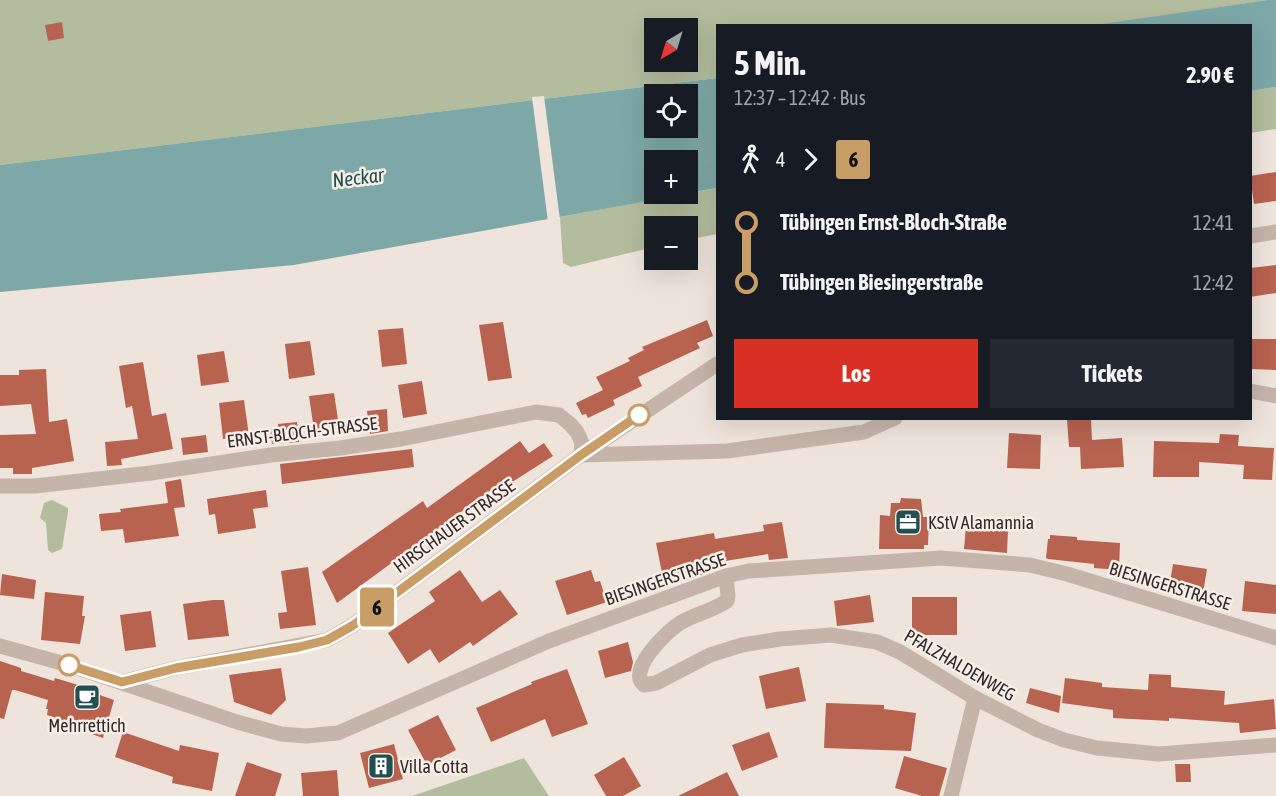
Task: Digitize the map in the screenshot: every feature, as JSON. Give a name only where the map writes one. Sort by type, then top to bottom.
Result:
[{"type":"street","points":[[1252,236],[1276,232]]},
{"type":"street","name":"HIRSCHAUER STRASSE","points":[[122,682],[176,668],[327,640],[361,619],[581,455],[716,365]]},
{"type":"street","points":[[1252,391],[1276,396]]},
{"type":"street","name":"ERNST-BLOCH-STRASSE","points":[[0,486],[35,486],[340,448],[401,439],[536,412],[558,415],[570,424],[582,443],[581,455]]},
{"type":"street","points":[[581,455],[727,451],[864,432],[891,420]]},
{"type":"street","name":"BIESINGERSTRASSE","points":[[0,646],[69,665],[237,722],[280,734],[306,736],[338,733],[549,641],[726,576],[748,571],[941,558],[1005,562],[1067,574],[1276,638]]},
{"type":"street","name":"PFALZHALDENWEG","points":[[726,576],[729,596],[727,601],[678,624],[645,658],[638,675],[645,686],[656,683],[710,655],[742,645],[831,635],[877,642],[900,652],[975,699],[1064,741],[1097,748],[1159,754],[1276,745]]},
{"type":"street","points":[[951,796],[975,699]]},
{"type":"green space","points":[[0,0],[1268,0],[1108,24],[716,24],[716,78],[668,84],[644,84],[644,87],[0,165]]},
{"type":"green space","points":[[1276,87],[1276,129],[1252,133],[1252,91]]},
{"type":"green space","points":[[716,188],[716,234],[698,238],[698,216],[644,216],[644,249],[571,267],[563,263],[560,217],[644,201],[644,204],[698,204],[698,192]]},
{"type":"green space","points":[[52,500],[68,508],[68,512],[62,549],[52,553],[48,550],[46,523],[40,518],[44,503]]},
{"type":"green space","points":[[524,758],[549,796],[412,796]]},
{"type":"water","points":[[1276,0],[1276,87],[1252,91],[1252,24],[1102,24]]},
{"type":"water","name":"Neckar","points":[[716,78],[716,188],[698,191],[698,150],[644,150],[644,202],[294,265],[0,292],[0,165],[644,87],[644,138],[698,138],[698,84],[668,84]]},
{"type":"pier","points":[[544,96],[560,220],[548,222],[532,97]]},
{"type":"building","points":[[62,22],[64,38],[48,41],[45,25]]},
{"type":"building","points":[[1276,172],[1276,201],[1254,204],[1252,176]]},
{"type":"building","points":[[1276,265],[1276,293],[1252,297],[1252,268]]},
{"type":"building","points":[[707,320],[713,336],[697,343],[700,348],[638,377],[642,386],[613,400],[615,405],[588,418],[586,414],[582,415],[576,403],[603,390],[596,377],[630,361],[628,358],[644,350],[642,347]]},
{"type":"building","points":[[503,322],[512,378],[488,381],[479,325]]},
{"type":"building","points":[[403,328],[407,364],[382,367],[378,330]]},
{"type":"building","points":[[1252,339],[1276,339],[1276,370],[1252,369]]},
{"type":"building","points":[[310,341],[315,375],[289,379],[285,344]]},
{"type":"building","points":[[224,351],[229,382],[201,386],[197,355]]},
{"type":"building","points":[[143,362],[152,416],[166,413],[173,449],[121,459],[122,465],[107,466],[105,442],[138,439],[132,406],[126,408],[119,366]]},
{"type":"building","points":[[46,369],[49,422],[67,419],[74,461],[32,468],[32,474],[13,474],[13,468],[0,468],[0,435],[36,434],[31,404],[0,406],[0,375],[19,375],[19,370]]},
{"type":"building","points":[[422,381],[427,414],[403,418],[398,385]]},
{"type":"building","points":[[334,393],[339,426],[314,430],[309,396]]},
{"type":"building","points":[[244,400],[249,436],[223,439],[219,403]]},
{"type":"building","points":[[387,409],[388,431],[370,434],[367,411]]},
{"type":"building","points":[[1067,420],[1091,420],[1092,440],[1122,438],[1124,467],[1081,469],[1080,447],[1069,447]]},
{"type":"building","points":[[297,422],[299,442],[272,444],[270,429],[278,428],[278,424]]},
{"type":"building","points":[[1009,433],[1041,435],[1040,469],[1007,468]]},
{"type":"building","points":[[1220,434],[1239,435],[1238,446],[1274,448],[1272,480],[1243,479],[1244,465],[1199,462],[1199,477],[1153,477],[1154,441],[1219,443]]},
{"type":"building","points":[[206,435],[208,452],[183,455],[181,438]]},
{"type":"building","points":[[520,441],[529,453],[544,443],[553,456],[509,484],[506,479],[337,603],[322,572],[423,501],[427,508]]},
{"type":"building","points":[[412,449],[414,467],[282,484],[280,464]]},
{"type":"building","points":[[181,479],[185,507],[174,508],[179,536],[125,543],[123,529],[101,531],[99,514],[168,503],[165,482]]},
{"type":"building","points":[[266,490],[268,507],[253,509],[256,528],[218,534],[215,514],[209,515],[207,499]]},
{"type":"building","points":[[901,498],[921,499],[923,517],[929,517],[928,545],[924,545],[924,549],[879,549],[880,515],[890,516],[891,503],[900,503]]},
{"type":"building","points":[[782,522],[788,558],[769,560],[768,554],[719,562],[720,568],[690,579],[664,583],[656,543],[714,533],[715,539],[764,531],[763,525]]},
{"type":"building","points":[[966,527],[1008,530],[1007,553],[964,549]]},
{"type":"building","points":[[1050,535],[1077,537],[1077,540],[1120,543],[1119,570],[1094,568],[1094,564],[1046,558]]},
{"type":"building","points":[[1173,564],[1207,569],[1203,593],[1169,588]]},
{"type":"building","points":[[308,567],[316,625],[280,629],[278,613],[287,612],[281,571]]},
{"type":"building","points":[[460,570],[482,602],[500,590],[518,614],[473,646],[470,642],[439,663],[430,649],[408,664],[388,633],[435,601],[429,592]]},
{"type":"building","points":[[591,570],[595,582],[600,581],[607,602],[567,615],[555,581]]},
{"type":"building","points":[[2,574],[36,580],[34,599],[0,595]]},
{"type":"building","points":[[1245,581],[1276,585],[1276,614],[1242,611]]},
{"type":"building","points":[[45,592],[84,596],[82,616],[85,616],[80,644],[41,640]]},
{"type":"building","points":[[870,595],[874,622],[837,626],[834,601]]},
{"type":"building","points":[[912,597],[957,597],[957,635],[912,635]]},
{"type":"building","points":[[224,600],[229,636],[188,640],[183,604]]},
{"type":"building","points":[[151,611],[156,647],[125,651],[120,615]]},
{"type":"building","points":[[628,642],[633,662],[631,671],[605,678],[598,651]]},
{"type":"building","points":[[0,661],[21,668],[21,671],[98,691],[97,694],[114,700],[103,738],[86,732],[87,729],[47,715],[48,700],[15,690],[12,690],[4,719],[0,718]]},
{"type":"building","points":[[799,667],[806,701],[766,709],[759,676]]},
{"type":"building","points":[[281,668],[286,700],[271,715],[234,702],[229,675]]},
{"type":"building","points":[[567,669],[588,724],[552,737],[545,719],[491,742],[476,708],[532,684],[531,682]]},
{"type":"building","points":[[1149,674],[1171,675],[1171,687],[1225,691],[1224,705],[1274,699],[1276,729],[1240,733],[1239,723],[1169,718],[1169,721],[1113,718],[1113,710],[1062,703],[1065,678],[1102,683],[1102,687],[1148,690]]},
{"type":"building","points":[[1030,688],[1061,696],[1059,713],[1026,703]]},
{"type":"building","points":[[826,703],[884,705],[884,709],[916,713],[911,751],[824,748]]},
{"type":"building","points":[[438,715],[456,750],[427,765],[408,730]]},
{"type":"building","points":[[123,732],[179,751],[180,745],[219,753],[212,791],[172,783],[173,777],[115,757]]},
{"type":"building","points":[[769,732],[778,757],[742,771],[732,745]]},
{"type":"building","name":"Villa Cotta","points":[[394,744],[403,779],[369,788],[360,753]]},
{"type":"building","points":[[904,756],[947,768],[939,796],[922,796],[895,788]]},
{"type":"building","points":[[624,757],[641,786],[623,796],[606,796],[594,775]]},
{"type":"building","points":[[247,762],[282,774],[275,796],[235,796]]},
{"type":"building","points":[[1175,764],[1190,764],[1191,782],[1176,782]]},
{"type":"building","points":[[337,770],[339,796],[303,796],[301,773]]},
{"type":"building","points":[[727,772],[739,796],[678,796]]},
{"type":"bus line","name":"6","points":[[69,665],[122,682],[176,668],[327,640],[352,626],[581,455],[639,415]]},
{"type":"place","name":"KStV Alamannia","points":[[908,522]]},
{"type":"place","name":"Mehrrettich","points":[[87,697]]},
{"type":"place","name":"Villa Cotta","points":[[381,766]]}]
